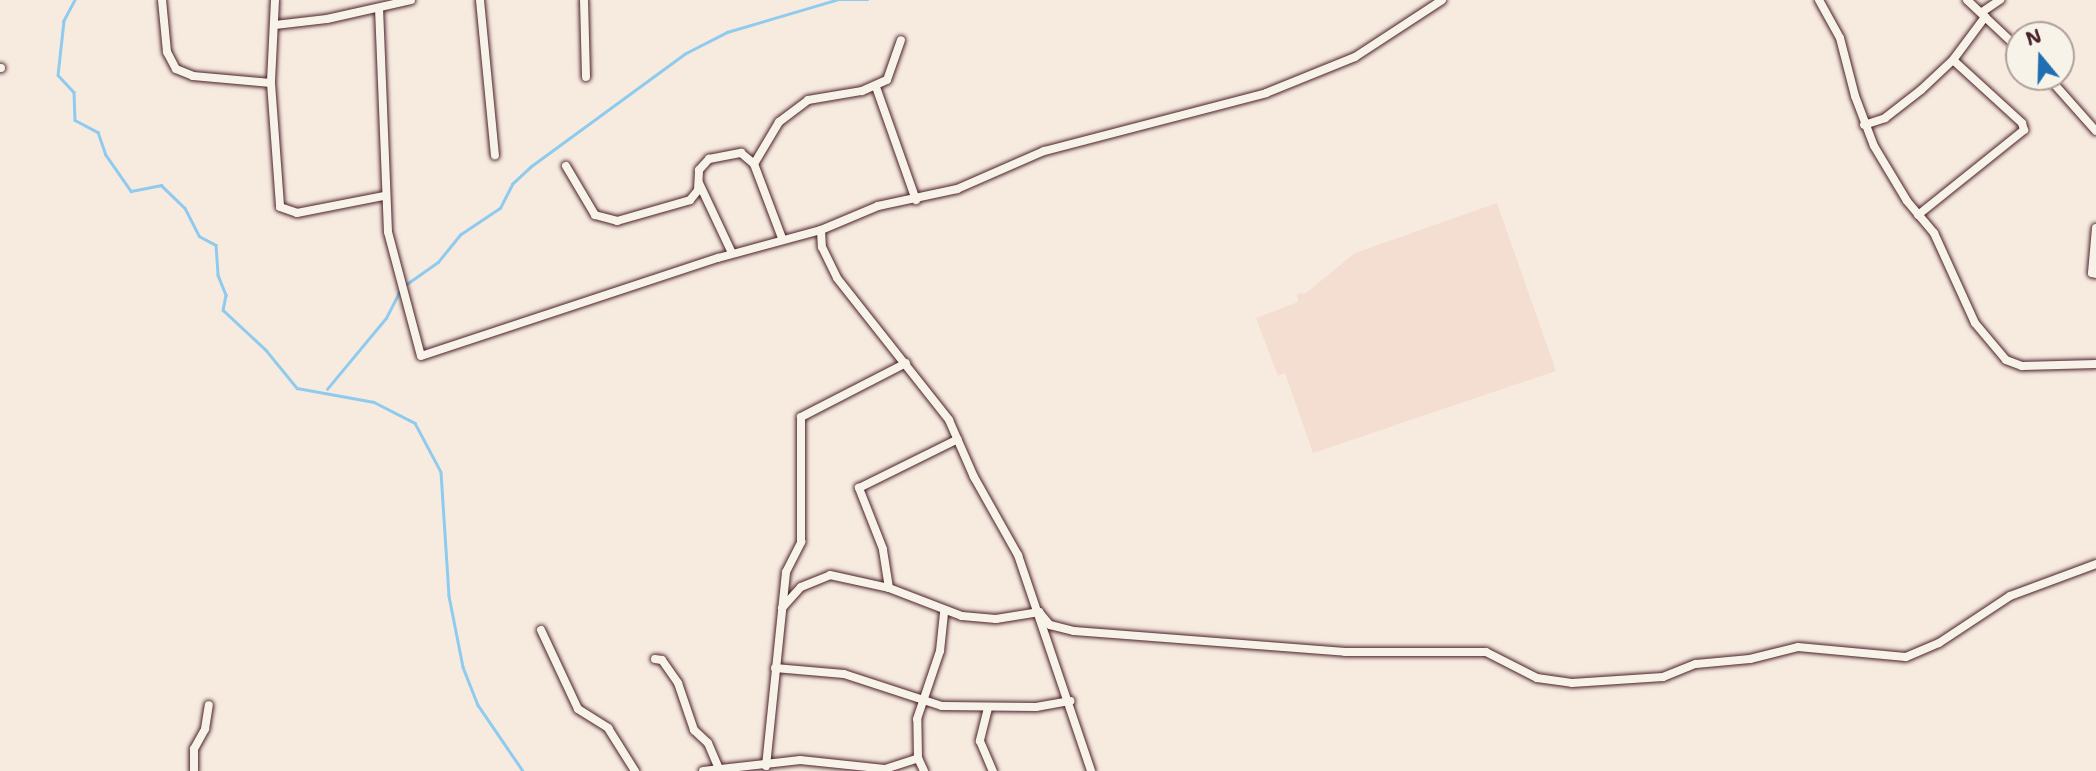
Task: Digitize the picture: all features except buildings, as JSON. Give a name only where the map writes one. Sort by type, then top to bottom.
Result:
[{"type":"street","points":[[275,0],[271,83],[280,207],[297,213],[384,196]]},
{"type":"street","points":[[275,24],[411,0]]},
{"type":"street","points":[[480,0],[495,155]]},
{"type":"street","points":[[584,0],[586,76]]},
{"type":"street","points":[[376,6],[387,232],[421,356],[733,253],[782,238],[821,230],[878,206],[916,200],[957,189],[1044,150],[1266,93],[1355,57],[1442,0]]},
{"type":"street","points":[[1819,0],[1840,38],[1864,125],[1918,215],[1934,233],[1975,323],[2006,360],[2022,366],[2096,364]]},
{"type":"street","points":[[1967,0],[2005,35]]},
{"type":"street","points":[[1864,125],[1885,118],[1953,60],[1984,14],[2000,0]]},
{"type":"street","points":[[164,2],[167,52],[176,69],[193,76],[271,83]]},
{"type":"street","points":[[754,164],[779,122],[808,100],[876,87],[890,74],[901,40]]},
{"type":"street","points":[[1918,215],[2024,130],[2022,123],[1953,60]]},
{"type":"street","points":[[876,87],[916,200]]},
{"type":"street","points":[[2060,91],[2096,131]]},
{"type":"street","points":[[733,253],[699,183],[699,170],[717,155],[741,153],[754,164],[782,238]]},
{"type":"street","points":[[566,166],[595,215],[617,221],[690,200],[699,183]]},
{"type":"street","points":[[2096,228],[2096,274]]},
{"type":"street","points":[[821,230],[821,247],[837,278],[906,363],[958,439],[974,477],[1018,555],[1070,701],[1091,771]]},
{"type":"street","points":[[760,768],[786,572],[801,542],[801,416],[906,363]]},
{"type":"street","points":[[889,589],[883,549],[859,488],[958,439]]},
{"type":"street","points":[[1039,612],[1050,625],[1095,632],[1345,652],[1486,652],[1537,678],[1572,683],[1663,677],[1696,663],[1750,659],[1798,647],[1906,657],[1939,643],[2010,596],[2096,564]]},
{"type":"street","points":[[782,608],[801,587],[830,575],[889,589],[944,612],[996,619],[1039,612]]},
{"type":"street","points":[[924,771],[918,758],[920,701],[940,651],[944,612]]},
{"type":"street","points":[[541,629],[578,709],[608,729],[635,771]]},
{"type":"street","points":[[655,659],[662,660],[678,683],[694,730],[708,743],[718,767]]},
{"type":"street","points":[[775,668],[844,674],[920,701],[988,708],[1055,706],[1070,701]]},
{"type":"street","points":[[194,771],[194,749],[205,729],[209,705]]},
{"type":"street","points":[[988,708],[981,741],[993,771]]},
{"type":"street","points":[[702,771],[718,767],[760,768],[800,760],[863,763],[875,769],[918,758]]},
{"type":"shaded area","points":[[1497,203],[1556,371],[1313,453],[1285,373],[1278,376],[1256,318],[1298,302],[1297,294],[1306,293],[1355,253]]},
{"type":"waterway","points":[[75,0],[64,21],[58,75],[74,92],[75,120],[98,132],[106,155],[131,191],[161,185],[185,208],[199,236],[216,245],[218,275],[226,295],[223,310],[266,350],[297,388],[374,402],[415,423],[441,472],[449,596],[463,667],[478,705],[523,771]]},
{"type":"waterway","points":[[327,389],[386,318],[401,288],[438,262],[461,234],[500,208],[512,184],[530,167],[686,53],[727,32],[836,0]]},
{"type":"waterway","points":[[838,0],[868,0]]}]
